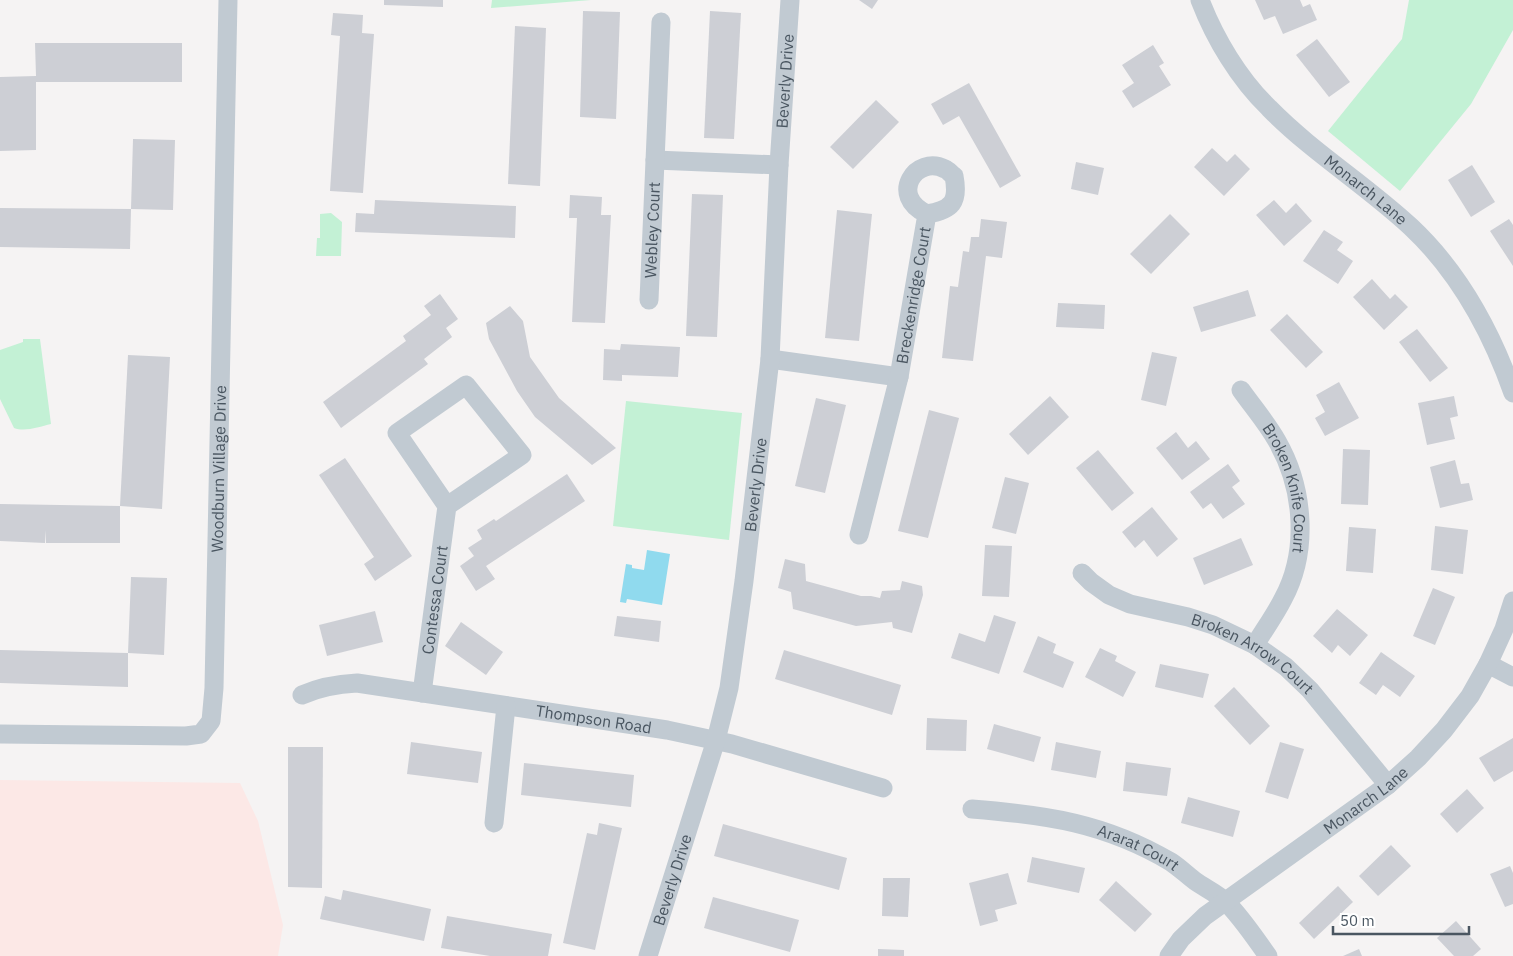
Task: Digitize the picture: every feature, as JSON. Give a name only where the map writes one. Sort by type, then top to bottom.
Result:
[{"type":"street","name":"Woodburn Village Drive","points":[[0,734],[186,736],[201,734],[211,721],[214,688],[228,0]]},
{"type":"street","name":"Beverly Drive","points":[[648,956],[716,740],[729,688],[739,620],[770,359],[779,165],[790,0]]},
{"type":"street","name":"Monarch Lane","points":[[1200,0],[1223,48],[1248,84],[1268,108],[1300,137],[1412,228],[1442,261],[1464,289],[1482,320],[1501,358],[1513,393]]},
{"type":"street","name":"Webley Court","points":[[649,300],[661,22]]},
{"type":"street","name":"Webley Court","points":[[655,160],[779,165]]},
{"type":"street","name":"Breckenridge Court","points":[[859,535],[899,377],[926,214]]},
{"type":"street","name":"Breckenridge Court","points":[[770,359],[899,377]]},
{"type":"street","points":[[466,385],[522,455],[447,506],[397,433],[466,385]]},
{"type":"street","name":"Broken Knife Court","points":[[1242,390],[1277,441],[1288,465],[1297,492],[1300,518],[1299,548],[1293,575],[1284,598],[1255,645]]},
{"type":"street","name":"Contessa Court","points":[[422,693],[447,506]]},
{"type":"street","name":"Broken Arrow Court","points":[[1082,573],[1109,595],[1130,604],[1188,617],[1213,625],[1255,645],[1286,667],[1310,690],[1388,785]]},
{"type":"street","name":"Monarch Lane","points":[[1169,956],[1180,939],[1205,916],[1388,785],[1418,758],[1444,730],[1470,696],[1488,664],[1504,628],[1513,601]]},
{"type":"street","points":[[1488,664],[1513,677]]},
{"type":"street","name":"Thompson Road","points":[[302,695],[317,688],[338,684],[357,684],[667,730],[716,740],[882,788]]},
{"type":"street","points":[[494,823],[506,706]]},
{"type":"street","name":"Ararat Court","points":[[972,809],[1028,814],[1066,820],[1113,834],[1144,848],[1173,863],[1195,881],[1226,901],[1268,956]]},
{"type":"shaded area","points":[[0,780],[240,783],[258,821],[283,925],[278,956],[0,956]]},
{"type":"green space","points":[[492,0],[591,0],[491,8]]},
{"type":"green space","points":[[1409,0],[1513,0],[1513,30],[1471,104],[1400,191],[1328,131],[1402,39]]},
{"type":"green space","points":[[331,213],[342,222],[341,256],[316,256],[317,238],[320,238],[320,214]]},
{"type":"green space","points":[[23,339],[40,339],[51,424],[32,429],[14,428],[0,399],[0,350],[23,342]]},
{"type":"green space","points":[[626,401],[742,413],[729,540],[613,526]]},
{"type":"water","points":[[647,550],[670,554],[662,605],[627,599],[626,603],[620,602],[626,564],[632,565],[632,568],[644,570]]},
{"type":"building","points":[[384,0],[443,0],[443,7],[384,5]]},
{"type":"building","points":[[859,0],[878,0],[872,9]]},
{"type":"building","points":[[1255,0],[1300,0],[1303,7],[1310,4],[1317,20],[1283,34],[1275,16],[1264,20]]},
{"type":"building","points":[[583,11],[620,12],[616,119],[580,117]]},
{"type":"building","points":[[710,11],[741,13],[734,139],[704,138]]},
{"type":"building","points":[[333,13],[363,15],[362,33],[374,34],[363,193],[330,191],[340,36],[331,35]]},
{"type":"building","points":[[515,26],[546,28],[540,186],[508,184]]},
{"type":"building","points":[[1317,39],[1350,82],[1329,97],[1296,55]]},
{"type":"building","points":[[35,43],[182,43],[182,82],[36,82],[36,150],[0,151],[0,77],[36,76]]},
{"type":"building","points":[[1153,45],[1164,63],[1159,66],[1171,85],[1133,108],[1122,91],[1134,83],[1122,65]]},
{"type":"building","points":[[969,83],[1021,176],[1000,188],[959,116],[943,125],[931,104]]},
{"type":"building","points":[[876,100],[899,122],[853,169],[830,147]]},
{"type":"building","points":[[133,139],[175,140],[173,210],[131,209]]},
{"type":"building","points":[[1212,148],[1227,162],[1235,154],[1250,169],[1224,196],[1194,167]]},
{"type":"building","points":[[1076,162],[1104,168],[1098,195],[1071,189]]},
{"type":"building","points":[[1472,165],[1495,202],[1471,217],[1448,180]]},
{"type":"building","points":[[692,194],[723,195],[717,337],[686,336]]},
{"type":"building","points":[[570,195],[602,197],[601,215],[611,215],[605,323],[572,322],[577,218],[569,218]]},
{"type":"building","points":[[375,200],[516,206],[515,238],[355,232],[356,213],[374,214]]},
{"type":"building","points":[[1274,200],[1286,213],[1296,203],[1312,221],[1284,246],[1256,215]]},
{"type":"building","points":[[0,208],[131,209],[130,249],[0,247]]},
{"type":"building","points":[[837,210],[872,214],[859,341],[825,338]]},
{"type":"building","points":[[1170,214],[1190,234],[1151,274],[1130,254]]},
{"type":"building","points":[[981,219],[1007,222],[1002,258],[986,256],[973,361],[942,358],[950,286],[958,287],[963,251],[969,252],[971,237],[979,237]]},
{"type":"building","points":[[1509,219],[1513,225],[1513,266],[1490,231]]},
{"type":"building","points":[[1324,230],[1343,242],[1337,250],[1353,261],[1338,284],[1303,261]]},
{"type":"building","points":[[1372,279],[1390,299],[1395,294],[1408,307],[1384,330],[1353,297]]},
{"type":"building","points":[[1248,290],[1256,316],[1201,332],[1193,307]]},
{"type":"building","points":[[440,294],[458,319],[446,328],[452,337],[424,359],[428,364],[341,428],[323,402],[406,341],[403,336],[431,315],[424,306]]},
{"type":"building","points":[[1058,303],[1105,305],[1104,329],[1056,327]]},
{"type":"building","points":[[510,306],[523,321],[530,357],[559,398],[616,448],[592,465],[535,417],[517,391],[489,339],[486,323]]},
{"type":"building","points":[[1287,314],[1323,352],[1306,368],[1270,330]]},
{"type":"building","points":[[1417,329],[1448,368],[1430,382],[1399,342]]},
{"type":"building","points":[[621,344],[680,347],[678,377],[622,375],[622,381],[603,380],[604,349],[620,350]]},
{"type":"building","points":[[1152,352],[1177,357],[1166,406],[1141,400]]},
{"type":"building","points":[[128,355],[170,357],[162,509],[120,506]]},
{"type":"building","points":[[1339,382],[1359,418],[1325,436],[1315,418],[1325,412],[1316,395]]},
{"type":"building","points":[[1050,396],[1069,417],[1028,455],[1009,434]]},
{"type":"building","points":[[1454,396],[1458,416],[1450,418],[1455,439],[1427,445],[1418,403]]},
{"type":"building","points":[[816,398],[846,405],[825,493],[795,486]]},
{"type":"building","points":[[929,410],[959,418],[928,538],[898,531]]},
{"type":"building","points":[[1176,432],[1188,448],[1196,441],[1210,459],[1182,480],[1156,448]]},
{"type":"building","points":[[1343,449],[1370,450],[1368,505],[1341,504]]},
{"type":"building","points":[[1098,450],[1134,493],[1112,511],[1076,468]]},
{"type":"building","points":[[345,458],[412,556],[375,581],[364,564],[374,557],[319,475]]},
{"type":"building","points":[[1455,460],[1461,484],[1469,483],[1473,500],[1440,508],[1430,467]]},
{"type":"building","points":[[1228,464],[1240,481],[1232,487],[1245,504],[1223,519],[1211,503],[1203,509],[1190,492]]},
{"type":"building","points":[[567,474],[585,501],[486,566],[495,579],[476,591],[460,566],[474,556],[468,548],[482,539],[477,530],[494,519],[496,521]]},
{"type":"building","points":[[1005,477],[1029,483],[1016,534],[992,528]]},
{"type":"building","points":[[0,504],[120,506],[120,543],[46,543],[46,530],[45,543],[0,541]]},
{"type":"building","points":[[1152,507],[1178,539],[1157,557],[1144,540],[1135,548],[1122,532]]},
{"type":"building","points":[[1435,526],[1468,530],[1463,574],[1431,570]]},
{"type":"building","points":[[1349,527],[1376,529],[1373,573],[1346,571]]},
{"type":"building","points":[[1241,538],[1253,565],[1204,585],[1193,558]]},
{"type":"building","points":[[985,545],[1012,546],[1009,597],[982,596]]},
{"type":"building","points":[[785,559],[805,564],[806,581],[861,596],[880,598],[882,591],[900,590],[902,581],[922,586],[923,595],[912,633],[893,628],[892,622],[856,626],[793,609],[791,592],[778,588]]},
{"type":"building","points":[[131,577],[167,578],[164,655],[128,653]]},
{"type":"building","points":[[1433,588],[1455,597],[1435,645],[1413,636]]},
{"type":"building","points":[[1337,609],[1368,635],[1350,656],[1338,645],[1332,653],[1313,636]]},
{"type":"building","points":[[375,611],[383,642],[327,656],[319,625]]},
{"type":"building","points":[[994,615],[1016,622],[999,674],[951,658],[959,633],[985,642]]},
{"type":"building","points":[[617,616],[661,621],[659,642],[614,636]]},
{"type":"building","points":[[461,622],[503,652],[486,675],[445,646]]},
{"type":"building","points":[[1038,636],[1056,644],[1053,653],[1074,662],[1063,688],[1023,672]]},
{"type":"building","points":[[1100,648],[1117,656],[1115,661],[1136,672],[1123,697],[1085,677]]},
{"type":"building","points":[[0,650],[128,653],[128,687],[0,683]]},
{"type":"building","points":[[784,650],[901,685],[892,715],[775,679]]},
{"type":"building","points":[[1381,652],[1415,676],[1400,697],[1383,685],[1376,695],[1359,683]]},
{"type":"building","points":[[1160,664],[1209,674],[1203,698],[1155,687]]},
{"type":"building","points":[[1234,687],[1270,726],[1250,745],[1214,706]]},
{"type":"building","points":[[927,718],[967,720],[966,751],[926,750]]},
{"type":"building","points":[[994,724],[1041,737],[1034,762],[987,749]]},
{"type":"building","points":[[1513,738],[1513,771],[1494,782],[1479,758]]},
{"type":"building","points":[[411,742],[482,752],[478,783],[407,774]]},
{"type":"building","points":[[1056,742],[1101,751],[1096,778],[1051,770]]},
{"type":"building","points":[[1280,742],[1304,749],[1288,799],[1265,792]]},
{"type":"building","points":[[288,747],[323,747],[322,888],[288,887]]},
{"type":"building","points":[[1126,762],[1171,768],[1167,796],[1123,791]]},
{"type":"building","points":[[524,763],[634,775],[631,807],[521,795]]},
{"type":"building","points":[[1467,789],[1484,808],[1457,833],[1440,814]]},
{"type":"building","points":[[1188,797],[1240,811],[1233,837],[1181,823]]},
{"type":"building","points":[[599,823],[622,828],[595,950],[563,943],[587,833],[597,835]]},
{"type":"building","points":[[723,824],[847,858],[839,890],[714,856]]},
{"type":"building","points":[[1391,845],[1411,866],[1378,896],[1359,876]]},
{"type":"building","points":[[1032,857],[1085,868],[1079,893],[1027,882]]},
{"type":"building","points":[[1510,866],[1513,873],[1513,904],[1505,907],[1490,874]]},
{"type":"building","points":[[1008,873],[1017,904],[995,910],[998,921],[980,926],[969,883]]},
{"type":"building","points":[[883,878],[910,878],[908,917],[882,916]]},
{"type":"building","points":[[1116,881],[1152,914],[1135,932],[1099,900]]},
{"type":"building","points":[[1338,886],[1353,902],[1314,939],[1299,923]]},
{"type":"building","points":[[343,890],[431,909],[424,941],[320,919],[325,896],[341,900]]},
{"type":"building","points":[[713,897],[799,920],[790,952],[704,928]]},
{"type":"building","points":[[447,916],[552,934],[548,956],[490,956],[441,948]]},
{"type":"building","points":[[1456,921],[1481,949],[1473,956],[1454,956],[1437,938]]},
{"type":"building","points":[[878,949],[904,950],[904,956],[878,956]]},
{"type":"building","points":[[1359,949],[1362,956],[1343,956]]}]
